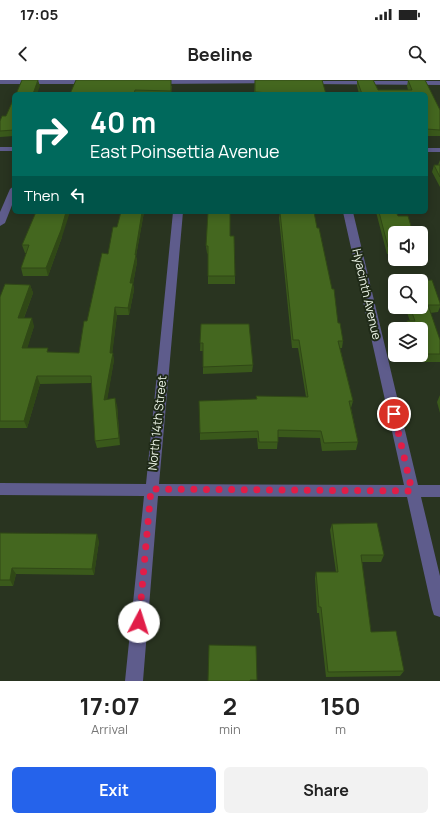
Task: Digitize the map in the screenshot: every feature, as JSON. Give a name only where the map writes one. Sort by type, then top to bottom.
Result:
[{"type":"street","points":[[0,82],[98,82]]},
{"type":"street","points":[[146,82],[276,82]]},
{"type":"street","points":[[299,82],[440,84]]},
{"type":"street","points":[[0,149],[12,149]]},
{"type":"street","points":[[428,150],[440,150]]},
{"type":"street","points":[[0,223],[12,194]]},
{"type":"street","name":"North 14th Street","points":[[134,681],[178,214]]},
{"type":"street","name":"Hyacinth Avenue","points":[[348,214],[440,609]]},
{"type":"street","points":[[0,489],[440,491]]},
{"type":"building","points":[[22,80],[38,80],[34,92],[17,92]]},
{"type":"building","points":[[76,80],[171,80],[171,91],[135,90],[134,92],[71,92]]},
{"type":"building","points":[[255,80],[322,80],[325,92],[255,92]]},
{"type":"building","points":[[357,80],[373,80],[378,90],[412,90],[408,80],[425,80],[440,110],[440,130],[428,129],[428,92],[361,92]]},
{"type":"building","points":[[12,102],[12,130],[0,131],[0,121],[2,116],[6,116]]},
{"type":"building","points":[[434,165],[440,165],[440,177]]},
{"type":"building","points":[[35,214],[65,214],[61,230],[46,268],[21,268],[29,245],[22,245]]},
{"type":"building","points":[[120,214],[142,214],[136,255],[130,283],[133,283],[128,308],[115,307],[110,353],[113,353],[104,400],[115,398],[119,438],[95,441],[91,376],[37,376],[24,421],[0,421],[0,297],[5,284],[30,285],[18,318],[32,318],[22,348],[48,348],[47,352],[79,353],[84,321],[87,321],[102,253],[108,254],[113,227],[117,227]]},
{"type":"building","points":[[208,214],[230,214],[230,236],[234,236],[235,276],[208,276],[208,246],[206,246]]},
{"type":"building","points":[[280,214],[314,214],[317,228],[319,228],[332,289],[334,289],[338,323],[340,323],[343,341],[338,341],[353,401],[349,401],[358,442],[324,443],[321,431],[278,430],[278,442],[259,442],[258,431],[200,433],[199,401],[257,399],[256,396],[308,397],[299,340],[293,340]]},
{"type":"building","points":[[380,214],[397,214],[398,216],[408,216],[411,226],[388,226],[388,247]]},
{"type":"building","points":[[428,280],[432,280],[440,305],[428,305]]},
{"type":"building","points":[[428,305],[440,340],[440,354],[428,354],[428,322],[407,321],[415,321],[412,314],[428,314]]},
{"type":"building","points":[[201,324],[249,324],[253,365],[203,367],[203,343],[200,343]]},
{"type":"building","points":[[377,523],[384,555],[361,555],[371,632],[396,631],[404,671],[328,672],[316,572],[338,572],[332,524]]},
{"type":"building","points":[[0,533],[97,534],[92,569],[12,568],[10,580],[0,580]]},
{"type":"building","points":[[209,645],[256,646],[257,680],[208,681]]},
{"type":"route","points":[[139,622],[151,489],[412,491],[394,414]]}]
